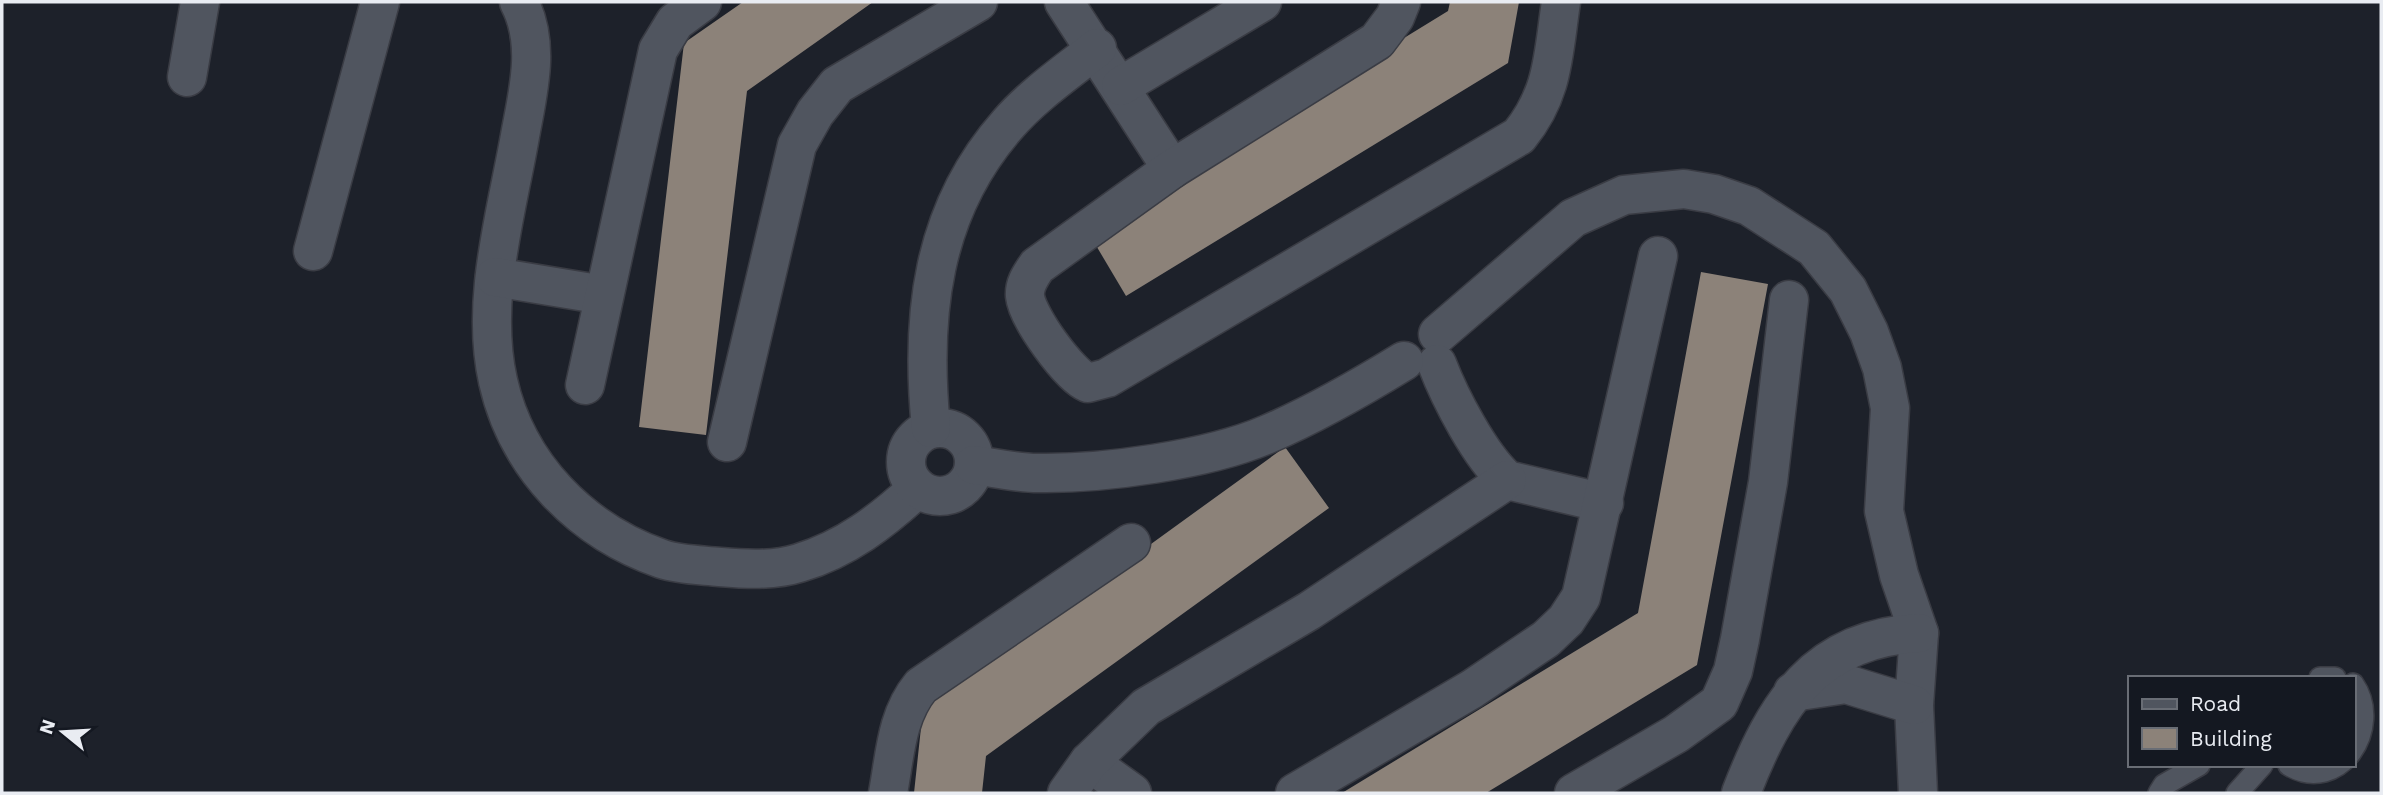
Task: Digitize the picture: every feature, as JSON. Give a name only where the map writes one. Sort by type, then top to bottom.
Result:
[{"type":"street","points":[[187,77],[201,2]]},
{"type":"street","points":[[313,251],[380,2]]},
{"type":"street","points":[[519,2],[527,15],[531,78],[495,277],[491,326],[498,381],[513,431],[538,473],[572,506],[617,540],[664,560],[745,569],[796,564],[836,550],[879,523],[918,488]]},
{"type":"street","points":[[585,385],[658,50],[675,22],[702,2]]},
{"type":"street","points":[[727,442],[797,145],[803,131],[837,85],[978,2]]},
{"type":"street","points":[[1064,2],[1097,48],[1172,169]]},
{"type":"street","points":[[1121,86],[1262,2]]},
{"type":"street","points":[[1401,2],[1395,17],[1377,41],[1172,169],[1037,266],[1029,277],[1025,296],[1029,308],[1070,372],[1088,383],[1107,377],[1519,136],[1538,113],[1549,83],[1561,2]]},
{"type":"street","points":[[931,428],[926,340],[941,248],[955,204],[979,160],[1009,123],[1040,92],[1097,48]]},
{"type":"street","points":[[974,466],[1037,473],[1118,467],[1200,454],[1266,435],[1426,353],[1573,218],[1624,195],[1684,189],[1725,198],[1772,219],[1814,248],[1849,290],[1869,331],[1881,368],[1889,408],[1884,511],[1899,575],[1919,633],[1914,705],[1918,793]]},
{"type":"street","points":[[1295,793],[1472,689],[1546,639],[1566,620],[1581,597],[1658,256]]},
{"type":"street","points":[[495,277],[604,295]]},
{"type":"street","points":[[1574,793],[1676,734],[1719,703],[1724,692],[1740,639],[1768,482],[1789,300]]},
{"type":"street","points":[[1426,353],[1465,420],[1507,480],[1604,503]]},
{"type":"street","points":[[931,428],[957,432],[967,440],[973,452],[974,466],[969,479],[959,490],[945,496],[931,495],[918,488],[906,467],[906,454],[920,434],[931,428]]},
{"type":"street","points":[[1067,793],[1089,762],[1146,707],[1309,611],[1507,480]]},
{"type":"street","points":[[888,793],[904,714],[911,698],[921,686],[1131,543]]},
{"type":"street","points":[[1741,793],[1758,749],[1776,715],[1805,678],[1840,652],[1873,638],[1919,633]]},
{"type":"street","points":[[1793,692],[1846,684],[1914,705]]},
{"type":"street","points":[[1089,762],[1132,793]]},
{"type":"lane","points":[[2292,767],[2310,780],[2334,788],[2360,772],[2374,755],[2381,721],[2373,704],[2355,686]]},
{"type":"lane","points":[[2159,793],[2164,785],[2196,767]]},
{"type":"lane","points":[[2237,793],[2260,767]]},
{"type":"building","points":[[743,2],[873,2],[747,91],[706,435],[639,427],[684,43]]},
{"type":"building","points":[[1450,2],[1519,2],[1508,63],[1126,296],[1088,232],[1448,11]]},
{"type":"building","points":[[1701,272],[1768,284],[1697,665],[1486,793],[1342,793],[1638,613]]},
{"type":"building","points":[[1285,447],[1329,508],[986,756],[982,793],[914,793],[923,709]]}]
